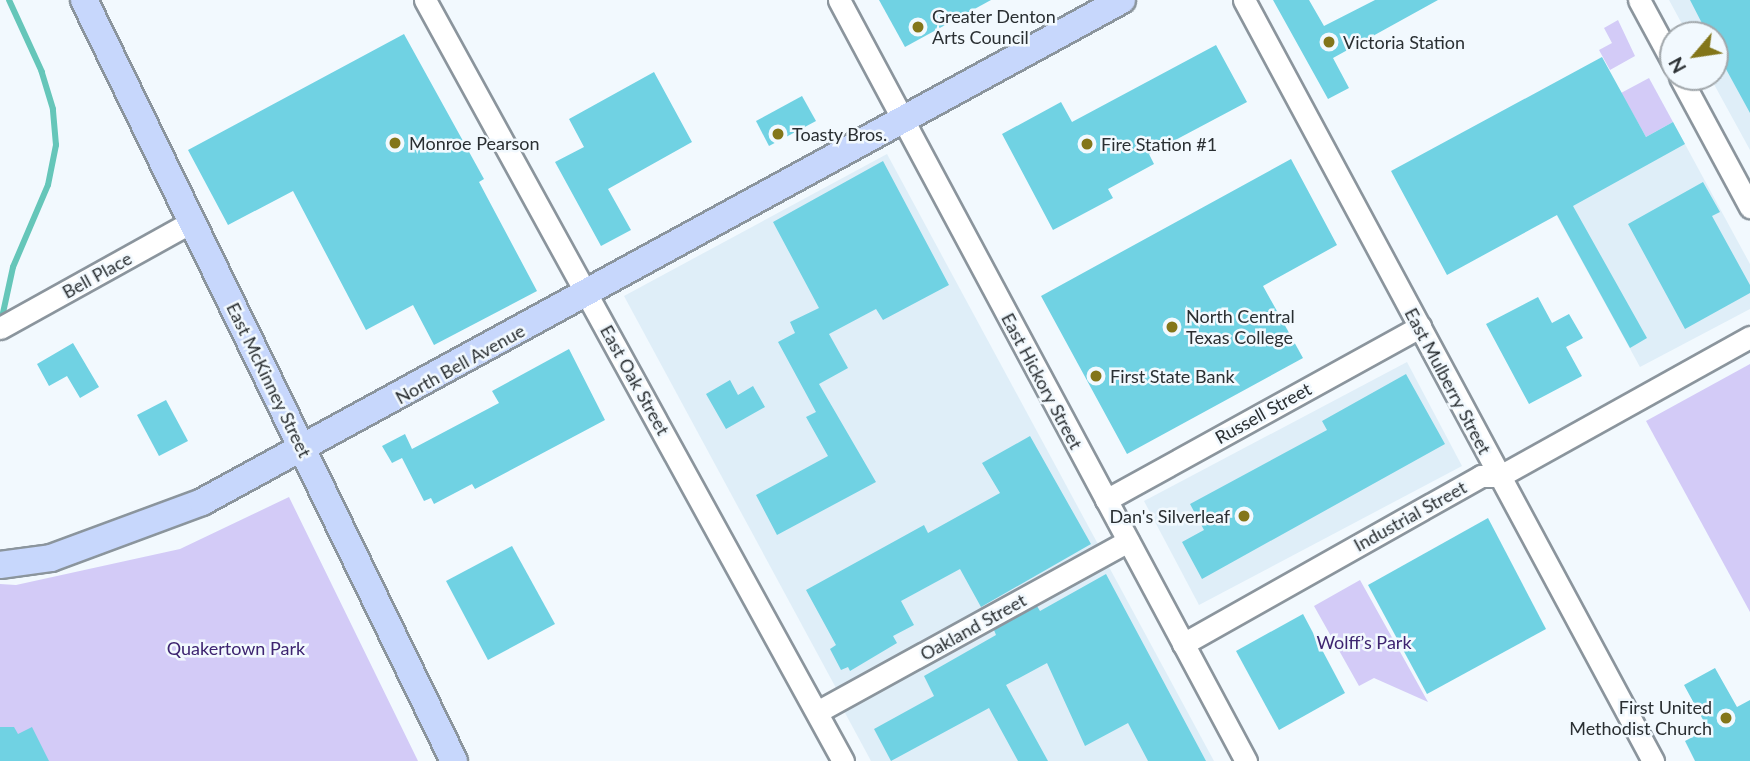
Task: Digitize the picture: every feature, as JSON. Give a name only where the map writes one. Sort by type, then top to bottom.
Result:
[{"type":"main road","name":"East McKinney Street","points":[[84,0],[454,761]]},
{"type":"main road","name":"North Bell Avenue","points":[[0,565],[51,558],[130,532],[302,450],[1122,0]]},
{"type":"street","name":"East Oak Street","points":[[425,0],[843,761]]},
{"type":"street","name":"East Hickory Street","points":[[839,0],[1246,761]]},
{"type":"street","name":"East Mulberry Street","points":[[1244,0],[1653,761]]},
{"type":"street","points":[[1639,0],[1659,37]]},
{"type":"street","points":[[1688,91],[1750,207]]},
{"type":"street","name":"Bell Place","points":[[9,323],[193,221]]},
{"type":"street","name":"Russell Street","points":[[1106,500],[1420,327]]},
{"type":"street","name":"Industrial Street","points":[[1183,644],[1482,476],[1500,476],[1750,337]]},
{"type":"street","name":"Oakland Street","points":[[817,712],[1128,541]]},
{"type":"shaded area","points":[[1669,0],[1750,0],[1750,150],[1718,91],[1729,91],[1729,21],[1680,21]]},
{"type":"shaded area","points":[[1673,122],[1750,264],[1750,309],[1640,367],[1545,194]]},
{"type":"shaded area","points":[[887,154],[1099,546],[836,688],[624,296]]},
{"type":"shaded area","points":[[1407,362],[1462,466],[1199,605],[1144,501]]},
{"type":"shaded area","points":[[1109,567],[1214,761],[871,761],[844,711]]},
{"type":"green space","points":[[1618,20],[1635,56],[1610,70],[1599,50],[1612,43],[1604,28]]},
{"type":"green space","points":[[1649,78],[1673,122],[1646,137],[1621,93]]},
{"type":"green space","points":[[1750,364],[1750,612],[1646,421]]},
{"type":"green space","name":"Quakertown Park","points":[[289,497],[418,761],[0,761],[0,584],[16,585],[180,549]]},
{"type":"green space","name":"Wolff’s Park","points":[[1360,580],[1428,702],[1374,678],[1359,686],[1314,606]]},
{"type":"building","name":"Greater Denton Arts Council","points":[[879,0],[991,0],[905,47]]},
{"type":"building","name":"Victoria Station","points":[[1273,0],[1309,0],[1324,26],[1375,0],[1438,0],[1333,58],[1349,88],[1328,99]]},
{"type":"building","points":[[1690,0],[1750,0],[1750,113],[1729,75],[1729,21],[1701,21]]},
{"type":"building","points":[[404,34],[484,179],[479,182],[537,291],[434,345],[413,305],[366,330],[293,191],[228,225],[188,150]]},
{"type":"building","name":"Fire Station #1","points":[[1216,45],[1247,102],[1149,154],[1154,164],[1108,189],[1113,198],[1053,230],[1002,134],[1061,102],[1072,122]]},
{"type":"building","points":[[1602,57],[1646,137],[1673,122],[1685,144],[1573,206],[1647,338],[1630,348],[1557,215],[1447,275],[1391,171]]},
{"type":"building","points":[[654,72],[692,142],[608,189],[631,230],[601,246],[555,162],[584,147],[569,119]]},
{"type":"building","name":"Toasty Bros.","points":[[802,96],[816,121],[769,146],[756,121]]},
{"type":"building","name":"North Central Texas College","points":[[1291,159],[1337,245],[1263,286],[1303,358],[1127,454],[1041,296]]},
{"type":"building","points":[[883,161],[949,285],[883,320],[876,309],[829,334],[848,368],[819,384],[876,482],[777,535],[756,495],[828,456],[806,417],[816,412],[778,342],[795,333],[790,322],[819,308],[773,222]]},
{"type":"building","points":[[1703,182],[1720,212],[1712,216],[1750,285],[1750,293],[1685,329],[1628,224]]},
{"type":"building","points":[[1538,297],[1552,323],[1569,314],[1583,338],[1566,347],[1582,376],[1529,404],[1486,324]]},
{"type":"building","points":[[73,343],[99,387],[80,398],[67,376],[49,386],[37,364]]},
{"type":"building","points":[[569,349],[605,420],[475,489],[472,484],[434,504],[431,498],[424,501],[402,458],[392,463],[382,446],[405,434],[412,449],[499,403],[492,391]]},
{"type":"building","points":[[1406,374],[1445,444],[1202,579],[1182,542],[1204,530],[1190,504],[1327,430],[1322,421]]},
{"type":"building","points":[[730,380],[738,395],[753,386],[765,407],[726,429],[706,394]]},
{"type":"building","points":[[166,400],[188,441],[159,456],[137,415]]},
{"type":"building","points":[[1030,436],[1091,544],[981,607],[960,569],[901,601],[914,625],[893,636],[897,643],[850,671],[848,667],[841,670],[830,649],[836,645],[806,590],[924,525],[928,533],[1000,493],[982,463]]},
{"type":"building","points":[[1488,518],[1546,629],[1427,694],[1368,585]]},
{"type":"building","points":[[512,546],[555,624],[488,660],[446,581]]},
{"type":"building","points":[[1106,574],[1206,761],[1148,761],[1128,723],[1085,746],[1047,663],[1006,685],[1048,761],[1018,761],[989,708],[891,761],[874,729],[934,696],[924,676],[996,635],[994,630],[1037,606],[1040,611]]},
{"type":"building","points":[[1303,614],[1345,693],[1279,730],[1236,651]]},
{"type":"building","name":"First United Methodist Church","points":[[1715,668],[1737,707],[1750,700],[1750,761],[1695,761],[1685,741],[1708,729],[1684,685]]},
{"type":"building","points":[[0,727],[14,727],[18,734],[32,727],[49,761],[0,761]]},
{"type":"waterway","points":[[1,322],[13,267],[48,185],[56,145],[53,109],[42,72],[9,0]]},
{"type":"place","name":"Greater Denton Arts Council","points":[[918,27]]},
{"type":"place","name":"Victoria Station","points":[[1329,42]]},
{"type":"place","name":"Toasty Bros.","points":[[778,134]]},
{"type":"place","name":"Monroe Pearson","points":[[395,143]]},
{"type":"place","name":"Fire Station #1","points":[[1087,144]]},
{"type":"place","name":"North Central Texas College","points":[[1172,327]]},
{"type":"place","name":"First State Bank","points":[[1096,376]]},
{"type":"place","name":"Dan's Silverleaf","points":[[1244,516]]},
{"type":"place","name":"First United Methodist Church","points":[[1726,718]]}]
